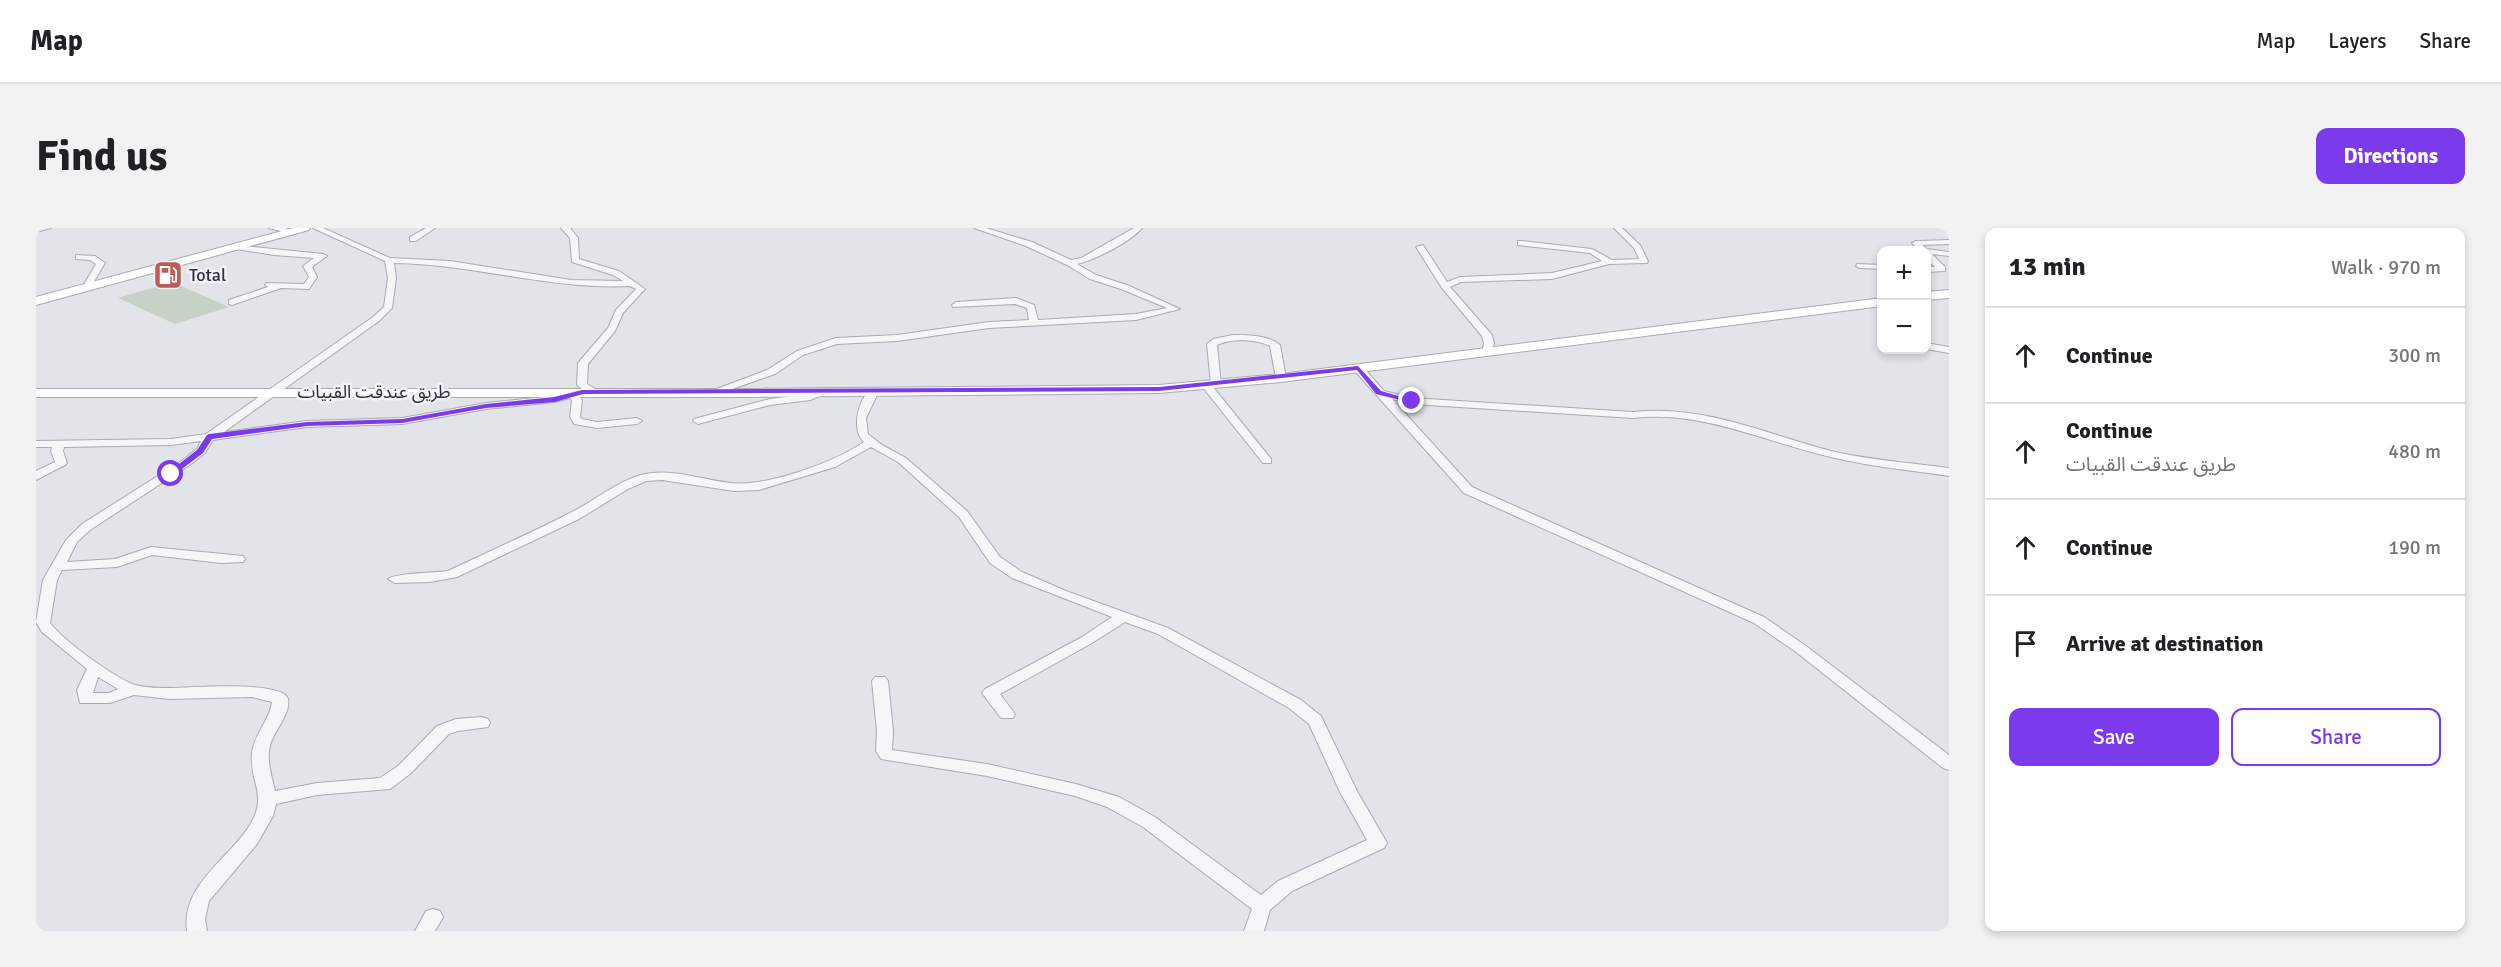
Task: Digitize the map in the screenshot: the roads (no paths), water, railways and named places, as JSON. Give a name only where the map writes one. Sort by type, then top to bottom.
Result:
[{"type":"main road","points":[[36,301],[299,230]]},
{"type":"main road","name":"طريق عندقت القبيات","points":[[36,393],[711,393],[1116,390],[1211,385],[1281,378],[1877,303]]},
{"type":"street","points":[[36,230],[47,228]]},
{"type":"street","points":[[272,228],[299,230]]},
{"type":"street","points":[[316,228],[389,260],[450,262],[556,280],[632,283]]},
{"type":"street","points":[[413,239],[431,228]]},
{"type":"street","points":[[565,228],[576,238],[575,260],[616,273],[641,289],[619,312],[612,329],[588,357],[581,370],[584,393]]},
{"type":"street","points":[[711,393],[771,372],[800,353],[836,341],[897,338],[952,328],[1136,317],[1176,309],[1124,287],[1089,276],[1070,263],[1029,244],[978,228]]},
{"type":"street","points":[[1070,263],[1087,258],[1132,234],[1138,228]]},
{"type":"street","points":[[1445,286],[1460,280],[1552,276],[1607,262],[1638,263],[1644,260],[1637,247],[1618,228]]},
{"type":"street","points":[[1919,246],[1916,243],[1949,242]]},
{"type":"street","points":[[1521,243],[1592,251],[1607,262]]},
{"type":"street","points":[[232,302],[274,286],[300,288],[309,286],[313,275],[308,270],[308,266],[323,256],[274,253],[236,247]]},
{"type":"street","points":[[1420,248],[1445,286],[1487,335],[1489,343],[1487,352]]},
{"type":"street","points":[[1931,252],[1949,255]]},
{"type":"street","points":[[79,257],[92,258],[101,263],[86,288]]},
{"type":"street","points":[[1931,257],[1942,269],[1931,270]]},
{"type":"street","points":[[132,690],[95,667],[39,624],[43,586],[58,566],[74,537],[187,462],[201,451],[209,436],[274,392],[388,308],[394,275],[389,260]]},
{"type":"street","points":[[1860,266],[1877,267]]},
{"type":"street","points":[[956,305],[1020,302],[1031,307],[1034,322]]},
{"type":"street","points":[[1268,461],[1211,385],[1212,344],[1221,338],[1260,339],[1272,342],[1275,345],[1281,378]]},
{"type":"street","points":[[1931,347],[1949,350]]},
{"type":"street","points":[[1358,368],[1378,393],[1468,490],[1759,620],[1801,649],[1949,764]]},
{"type":"street","points":[[874,391],[864,408],[861,426],[863,435],[902,460],[963,514],[1001,565],[1027,580],[1163,631],[1306,711],[1321,730],[1349,792],[1378,843],[1284,886],[1262,906],[1254,931]]},
{"type":"street","points":[[698,421],[760,404],[810,397],[821,392]]},
{"type":"street","points":[[584,393],[577,400],[575,417],[578,422],[597,425],[638,421]]},
{"type":"street","points":[[36,444],[171,442],[307,424],[402,421],[486,406],[584,393]]},
{"type":"street","points":[[1378,393],[1412,401],[1633,415],[1687,424],[1699,429]]},
{"type":"street","points":[[1633,415],[1651,413],[1681,415],[1744,429],[1833,455],[1949,472]]},
{"type":"street","points":[[395,579],[430,578],[452,574],[575,516],[624,486],[644,478],[662,476],[734,487],[759,486],[831,465],[854,454],[871,442]]},
{"type":"street","points":[[36,476],[61,463],[57,451],[59,444]]},
{"type":"street","points":[[58,566],[117,563],[151,551],[221,560],[238,559]]},
{"type":"street","points":[[1006,714],[990,693],[1087,640],[1124,616]]},
{"type":"street","points":[[95,667],[85,690],[85,699],[110,698],[132,690],[171,694],[265,692],[280,699],[279,709],[260,754],[269,799],[265,815],[243,849],[199,900],[196,918],[197,931]]},
{"type":"street","points":[[880,681],[885,724],[884,751],[887,755],[987,770],[1076,790],[1113,802],[1167,834],[1262,906]]},
{"type":"street","points":[[269,799],[317,789],[384,784],[404,770],[443,730],[456,725],[482,723]]},
{"type":"place","name":"Total","points":[[168,275]]}]
